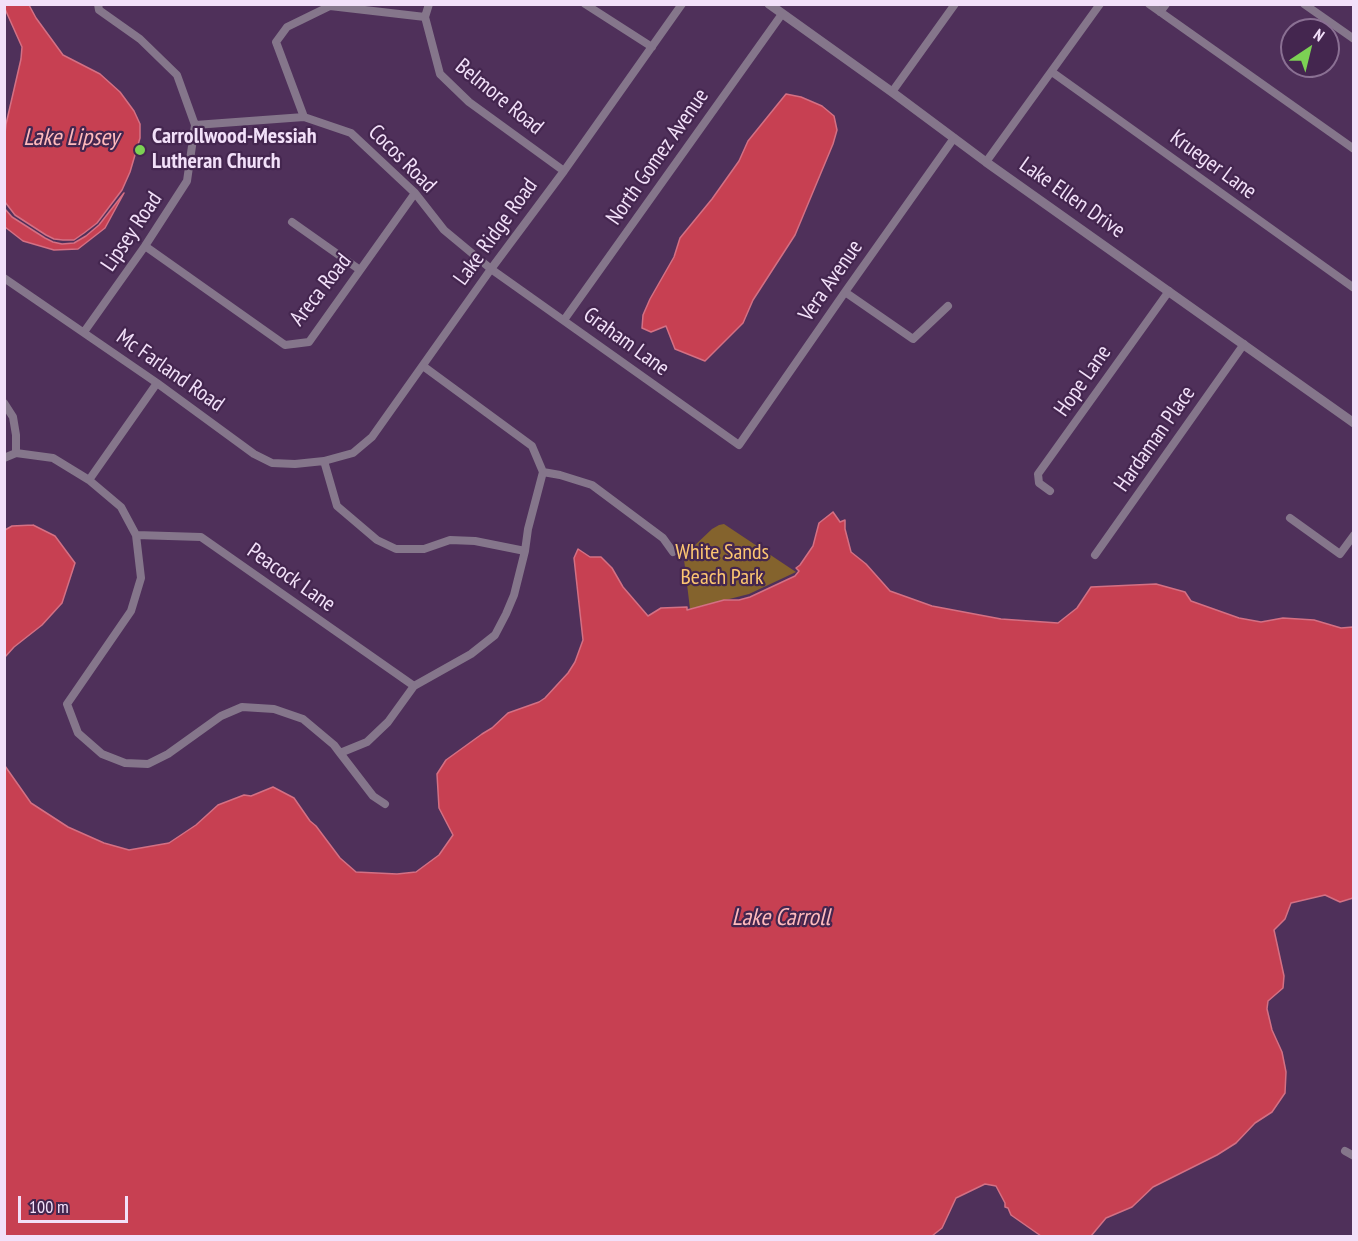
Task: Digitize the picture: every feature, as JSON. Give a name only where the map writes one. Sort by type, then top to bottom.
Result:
[{"type":"street","name":"Lipsey Road","points":[[84,332],[188,181],[195,125],[177,75],[140,39],[99,9],[98,4]]},
{"type":"street","points":[[304,117],[276,42],[287,27],[330,6],[425,17],[429,4]]},
{"type":"street","points":[[585,4],[652,47]]},
{"type":"street","name":"Lake Ridge Road","points":[[324,461],[353,453],[372,437],[682,4]]},
{"type":"street","name":"Lake Ellen Drive","points":[[769,4],[986,162],[1353,423]]},
{"type":"street","points":[[892,92],[955,4]]},
{"type":"street","points":[[986,162],[1100,4]]},
{"type":"street","points":[[1149,4],[1353,149]]},
{"type":"street","points":[[1160,12],[1166,4]]},
{"type":"street","points":[[1304,4],[1353,39]]},
{"type":"street","name":"North Gomez Avenue","points":[[564,320],[782,14]]},
{"type":"street","name":"Belmore Road","points":[[425,17],[440,74],[469,102],[564,171]]},
{"type":"street","name":"Krueger Lane","points":[[1052,72],[1353,288]]},
{"type":"street","name":"Cocos Road","points":[[195,125],[304,117],[351,134],[415,193],[444,230],[491,269]]},
{"type":"street","name":"Vera Avenue","points":[[740,446],[844,292],[954,138]]},
{"type":"street","name":"Areca Road","points":[[145,246],[285,345],[309,342],[415,193]]},
{"type":"street","points":[[292,222],[360,270]]},
{"type":"street","name":"Graham Lane","points":[[491,269],[740,446]]},
{"type":"street","name":"Mc Farland Road","points":[[4,278],[157,383],[254,454],[272,463],[295,464],[324,461]]},
{"type":"street","name":"Hope Lane","points":[[1050,491],[1039,483],[1038,474],[1169,291]]},
{"type":"street","points":[[844,292],[913,339],[948,306]]},
{"type":"street","name":"Hardaman Place","points":[[1095,555],[1244,344]]},
{"type":"street","points":[[340,753],[367,742],[388,722],[414,686],[471,654],[495,635],[514,595],[543,472],[532,446],[423,366]]},
{"type":"street","points":[[89,480],[157,383]]},
{"type":"street","points":[[4,403],[13,417],[16,453]]},
{"type":"street","points":[[4,458],[16,453],[53,458],[89,480],[121,507],[136,535],[141,578],[131,611],[67,704],[78,733],[102,754],[125,763],[148,764],[168,754],[221,716],[242,707],[274,709],[303,719],[334,744],[373,796],[386,804]]},
{"type":"street","points":[[324,461],[337,506],[377,540],[396,549],[424,549],[453,540],[475,541],[525,551]]},
{"type":"street","points":[[543,472],[592,485],[663,538],[673,552]]},
{"type":"street","points":[[1290,518],[1340,554],[1353,535]]},
{"type":"street","name":"Peacock Lane","points":[[136,535],[201,537],[414,686]]},
{"type":"street","points":[[1345,1151],[1353,1156]]},
{"type":"green space","name":"White Sands Beach Park","points":[[724,524],[796,572],[749,594],[690,609],[683,551],[693,547],[712,529]]},
{"type":"water","name":"Lake Lipsey","points":[[5,4],[29,5],[63,55],[100,74],[120,92],[134,111],[140,124],[140,138],[122,190],[97,223],[74,240],[54,239],[46,235],[15,215],[5,202],[6,124],[22,47],[5,9]]},
{"type":"water","points":[[786,94],[801,97],[822,106],[834,116],[837,130],[833,144],[795,235],[753,300],[743,323],[705,361],[675,349],[666,326],[651,332],[642,328],[643,315],[674,257],[680,238],[739,161],[748,141]]},
{"type":"water","points":[[124,193],[105,228],[78,249],[54,250],[23,241],[5,227],[5,209],[12,217],[53,242],[74,243],[99,225]]},
{"type":"water","name":"Lake Carroll","points":[[833,512],[840,522],[845,520],[851,552],[866,564],[890,591],[932,606],[1001,619],[1058,623],[1077,608],[1091,587],[1156,584],[1185,592],[1191,601],[1239,618],[1261,622],[1283,618],[1314,620],[1341,628],[1353,627],[1353,898],[1340,902],[1325,895],[1291,903],[1285,919],[1274,930],[1284,976],[1283,988],[1268,1001],[1267,1009],[1272,1030],[1282,1052],[1286,1072],[1285,1093],[1272,1112],[1255,1123],[1236,1143],[1153,1187],[1132,1207],[1106,1218],[1091,1236],[1041,1236],[1011,1215],[996,1186],[985,1184],[956,1198],[942,1228],[932,1236],[5,1236],[5,766],[31,803],[68,827],[104,843],[129,850],[169,843],[196,825],[218,805],[273,787],[294,798],[340,858],[356,872],[397,874],[416,872],[439,855],[453,835],[439,808],[437,774],[446,760],[492,728],[508,713],[545,698],[575,662],[583,640],[574,558],[578,549],[590,557],[601,557],[648,616],[661,608],[687,607],[687,610],[724,600],[739,600],[795,576],[799,571],[796,568],[813,546],[819,523]]},
{"type":"water","points":[[33,525],[55,536],[75,563],[62,603],[42,625],[5,657],[5,530],[12,526]]},
{"type":"place","name":"Carrollwood-Messiah Lutheran Church","points":[[140,150]]}]
